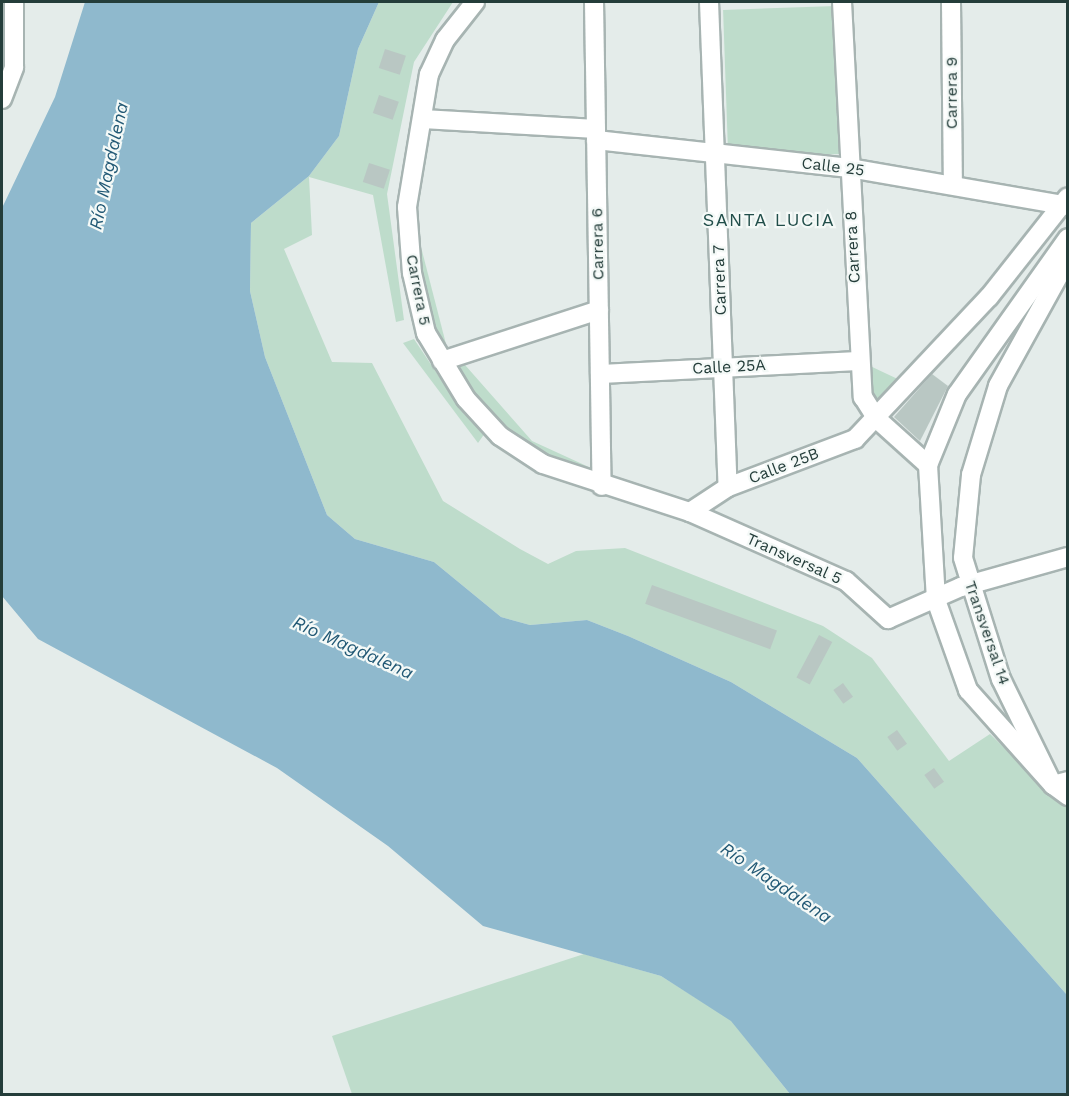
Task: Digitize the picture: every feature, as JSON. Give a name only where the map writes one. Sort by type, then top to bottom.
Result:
[{"type":"street","points":[[2,99],[14,67],[14,2]]},
{"type":"street","name":"Carrera 5","points":[[475,2],[445,40],[429,74],[407,207],[412,273],[426,333],[466,399],[500,436],[543,464],[602,486],[690,512]]},
{"type":"street","name":"Carrera 6","points":[[594,2],[602,486]]},
{"type":"street","name":"Carrera 7","points":[[709,2],[728,487]]},
{"type":"street","name":"Carrera 8","points":[[842,2],[859,361],[863,397],[877,419],[928,465]]},
{"type":"street","name":"Carrera 9","points":[[951,2],[953,184]]},
{"type":"street","name":"Calle 25","points":[[423,119],[596,135],[715,154],[849,168],[1066,202]]},
{"type":"street","points":[[877,419],[988,297],[1066,202]]},
{"type":"street","points":[[1060,783],[968,690],[936,600],[928,465],[957,393],[1068,238]]},
{"type":"street","name":"Transversal 14","points":[[1068,259],[998,386],[971,475],[963,558],[968,585],[1001,679],[1068,796]]},
{"type":"street","points":[[442,361],[599,310]]},
{"type":"street","name":"Calle 25A","points":[[600,374],[723,366],[859,361]]},
{"type":"street","name":"Calle 25B","points":[[690,512],[728,487],[855,439],[877,419]]},
{"type":"street","name":"Transversal 5","points":[[690,512],[846,581],[888,619],[936,600]]},
{"type":"street","points":[[936,600],[968,585],[1068,557]]},
{"type":"green space","points":[[379,2],[453,2],[414,62],[387,194],[404,320],[396,322],[373,195],[309,177],[312,235],[284,249],[332,362],[372,363],[443,501],[520,549],[548,564],[576,551],[625,548],[823,626],[872,658],[949,761],[990,734],[1067,808],[1067,995],[857,758],[731,682],[628,636],[587,620],[530,625],[501,617],[434,562],[355,539],[327,515],[265,357],[250,291],[251,223],[309,176],[339,136],[358,49]]},
{"type":"green space","points":[[836,6],[841,154],[728,158],[723,10]]},
{"type":"green space","points":[[400,208],[412,212],[446,344],[434,350]]},
{"type":"green space","points":[[414,339],[464,414],[485,433],[478,443],[403,343]]},
{"type":"green space","points":[[458,357],[532,441],[591,468],[589,476],[545,458],[504,428],[445,362]]},
{"type":"green space","points":[[868,365],[904,382],[883,405],[868,393]]},
{"type":"green space","points":[[584,954],[661,976],[731,1020],[790,1094],[352,1094],[332,1036]]},
{"type":"water","name":"Río Magdalena","points":[[85,2],[379,2],[358,49],[339,136],[309,176],[251,223],[250,291],[265,357],[327,515],[355,539],[434,562],[501,617],[530,625],[587,620],[628,636],[731,682],[857,758],[1067,995],[1067,1094],[790,1094],[731,1021],[661,976],[483,926],[388,846],[277,768],[38,639],[2,596],[2,208],[55,97]]},
{"type":"building","points":[[385,49],[406,56],[400,75],[379,68]]},
{"type":"building","points":[[379,95],[399,102],[393,120],[373,113]]},
{"type":"building","points":[[369,163],[390,170],[384,189],[363,182]]},
{"type":"building","points":[[932,374],[948,386],[920,441],[894,417]]},
{"type":"building","points":[[652,585],[777,630],[770,649],[645,604]]},
{"type":"building","points":[[819,635],[832,642],[810,684],[796,677]]},
{"type":"building","points":[[843,683],[853,697],[843,704],[833,690]]},
{"type":"building","points":[[897,730],[907,744],[897,751],[887,737]]},
{"type":"building","points":[[934,768],[944,782],[934,789],[924,775]]},
{"type":"district","name":"SANTA LUCIA","points":[[769,220]]}]
